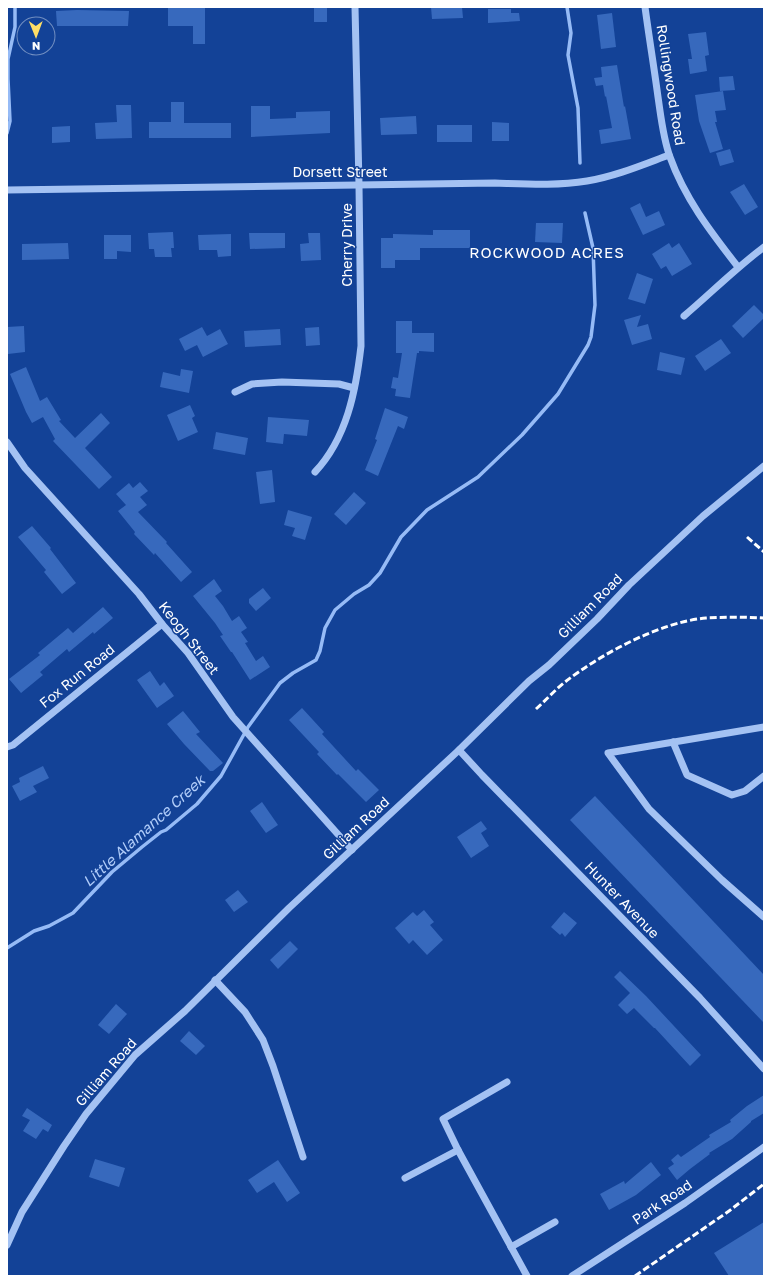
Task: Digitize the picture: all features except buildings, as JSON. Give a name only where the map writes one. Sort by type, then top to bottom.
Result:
[{"type":"street","name":"Cherry Drive","points":[[315,472],[331,453],[340,436],[350,407],[358,370],[361,346],[356,7]]},
{"type":"street","name":"Rollingwood Road","points":[[645,7],[661,120],[669,155],[696,210],[738,267]]},
{"type":"street","name":"Dorsett Street","points":[[7,190],[495,183],[566,184],[616,175],[669,155]]},
{"type":"street","points":[[684,316],[738,267],[764,247]]},
{"type":"street","points":[[235,392],[252,384],[282,382],[339,384],[354,388]]},
{"type":"street","name":"Keogh Street","points":[[7,442],[26,468],[139,594],[162,624],[188,653],[233,717],[352,850]]},
{"type":"street","name":"Gilliam Road","points":[[7,1245],[22,1212],[64,1146],[91,1108],[135,1055],[185,1011],[289,908],[460,750],[529,681],[549,665],[597,619],[629,585],[703,516],[764,466]]},
{"type":"street","name":"Fox Run Road","points":[[7,748],[13,745],[162,624]]},
{"type":"street","points":[[764,727],[608,753],[649,809],[722,880],[764,917]]},
{"type":"street","points":[[673,742],[687,775],[732,795],[746,791],[764,776]]},
{"type":"street","name":"Hunter Avenue","points":[[460,750],[482,775],[700,998],[764,1069]]},
{"type":"street","points":[[215,980],[245,1012],[263,1040],[303,1157]]},
{"type":"street","points":[[507,1082],[443,1118],[458,1150],[527,1276]]},
{"type":"street","name":"Park Road","points":[[572,1276],[685,1203],[764,1147]]},
{"type":"street","points":[[405,1178],[458,1150]]},
{"type":"street","points":[[511,1247],[555,1222]]},
{"type":"waterway","points":[[7,133],[10,121],[8,59],[15,27],[15,7]]},
{"type":"waterway","name":"Little Alamance Creek","points":[[567,7],[571,33],[568,55],[578,108],[580,163]]},
{"type":"waterway","name":"Little Alamance Creek","points":[[7,948],[34,931],[49,926],[73,913],[112,872],[197,804],[221,776],[248,727],[280,683],[293,673],[316,660],[320,651],[325,628],[335,610],[354,594],[369,585],[380,573],[401,537],[427,510],[478,477],[522,435],[558,394],[588,345],[591,337],[595,305],[593,248],[585,213]]},
{"type":"railway","points":[[747,537],[764,552]]},
{"type":"railway","points":[[536,709],[561,685],[580,671],[613,650],[651,633],[688,621],[706,618],[764,618]]},
{"type":"railway","points":[[635,1276],[729,1211],[764,1184]]},
{"type":"district","name":"ROCKWOOD ACRES","points":[[547,253]]}]
